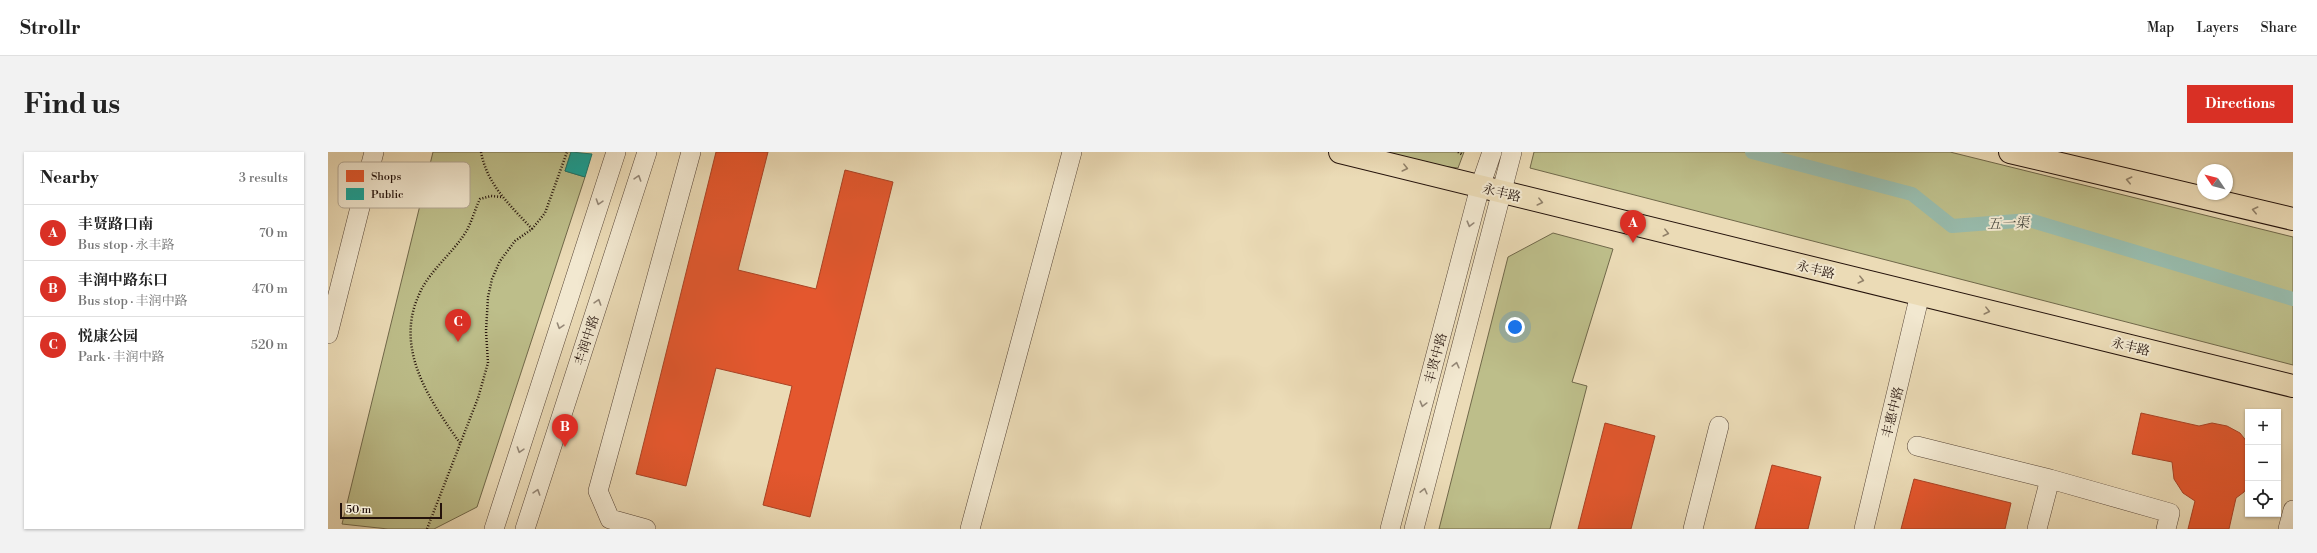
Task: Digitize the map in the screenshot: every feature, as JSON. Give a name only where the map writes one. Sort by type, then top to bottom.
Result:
[{"type":"main road","name":"永丰路","points":[[1340,152],[2293,386]]},
{"type":"main road","points":[[2010,152],[2293,219]]},
{"type":"street","points":[[371,162],[374,152]]},
{"type":"street","points":[[494,529],[616,152]]},
{"type":"street","name":"丰润中路","points":[[525,529],[647,152]]},
{"type":"street","points":[[646,529],[610,519],[598,491],[691,152]]},
{"type":"street","points":[[970,529],[1072,152]]},
{"type":"street","name":"丰贤中路","points":[[1390,529],[1480,187],[1492,152]]},
{"type":"street","name":"丰贤中路","points":[[1414,529],[1512,152]]},
{"type":"street","points":[[328,334],[360,208]]},
{"type":"street","name":"丰惠中路","points":[[1864,529],[1920,294]]},
{"type":"street","points":[[1693,529],[1719,426]]},
{"type":"street","points":[[1917,446],[2050,479],[2170,512],[2166,529]]},
{"type":"street","points":[[2037,529],[2050,479]]},
{"type":"street","points":[[2288,529],[2293,510]]},
{"type":"path","points":[[481,152],[489,177],[502,197],[532,229]]},
{"type":"path","points":[[427,529],[478,398],[488,363],[486,331],[488,297],[492,279],[500,260],[515,241],[532,229],[545,213],[567,152]]},
{"type":"path","points":[[1458,152],[1463,155]]},
{"type":"path","points":[[460,443],[439,414],[422,383],[414,362],[412,341],[413,315],[418,296],[434,271],[467,230],[480,199],[491,196],[502,197]]},
{"type":"green space","points":[[433,152],[571,152],[565,171],[585,177],[477,507],[434,529],[388,529],[342,524],[419,208],[470,208],[470,162],[431,162]]},
{"type":"green space","points":[[1376,152],[1464,152],[1458,168],[1423,164]]},
{"type":"green space","points":[[1534,152],[1950,152],[2293,237],[2293,365],[1530,168]]},
{"type":"green space","points":[[1553,233],[1613,249],[1572,382],[1587,386],[1550,529],[1439,529],[1508,257]]},
{"type":"building: Shops","points":[[716,152],[768,152],[738,270],[816,289],[845,170],[893,182],[810,517],[763,505],[792,386],[716,368],[686,486],[636,474]]},
{"type":"building: Shops","points":[[2141,413],[2199,426],[2212,423],[2227,426],[2240,433],[2245,439],[2245,490],[2236,498],[2229,529],[2188,529],[2195,501],[2183,493],[2174,479],[2172,462],[2132,454]]},
{"type":"building: Shops","points":[[1605,423],[1655,436],[1631,529],[1578,529]]},
{"type":"building: Shops","points":[[1772,465],[1821,477],[1808,529],[1755,529]]},
{"type":"building: Shops","points":[[1914,479],[2011,503],[2005,529],[1901,529]]},
{"type":"building: Public","points":[[571,152],[592,154],[585,177],[565,171]]},
{"type":"waterway","name":"五一渠","points":[[1752,152],[1912,194],[1952,226],[2029,220],[2293,299]]},
{"type":"place","name":"丰贤路口南","points":[[1633,243]]},
{"type":"place","name":"悦康公园","points":[[458,342]]},
{"type":"place","name":"丰润中路东口","points":[[565,447]]}]
